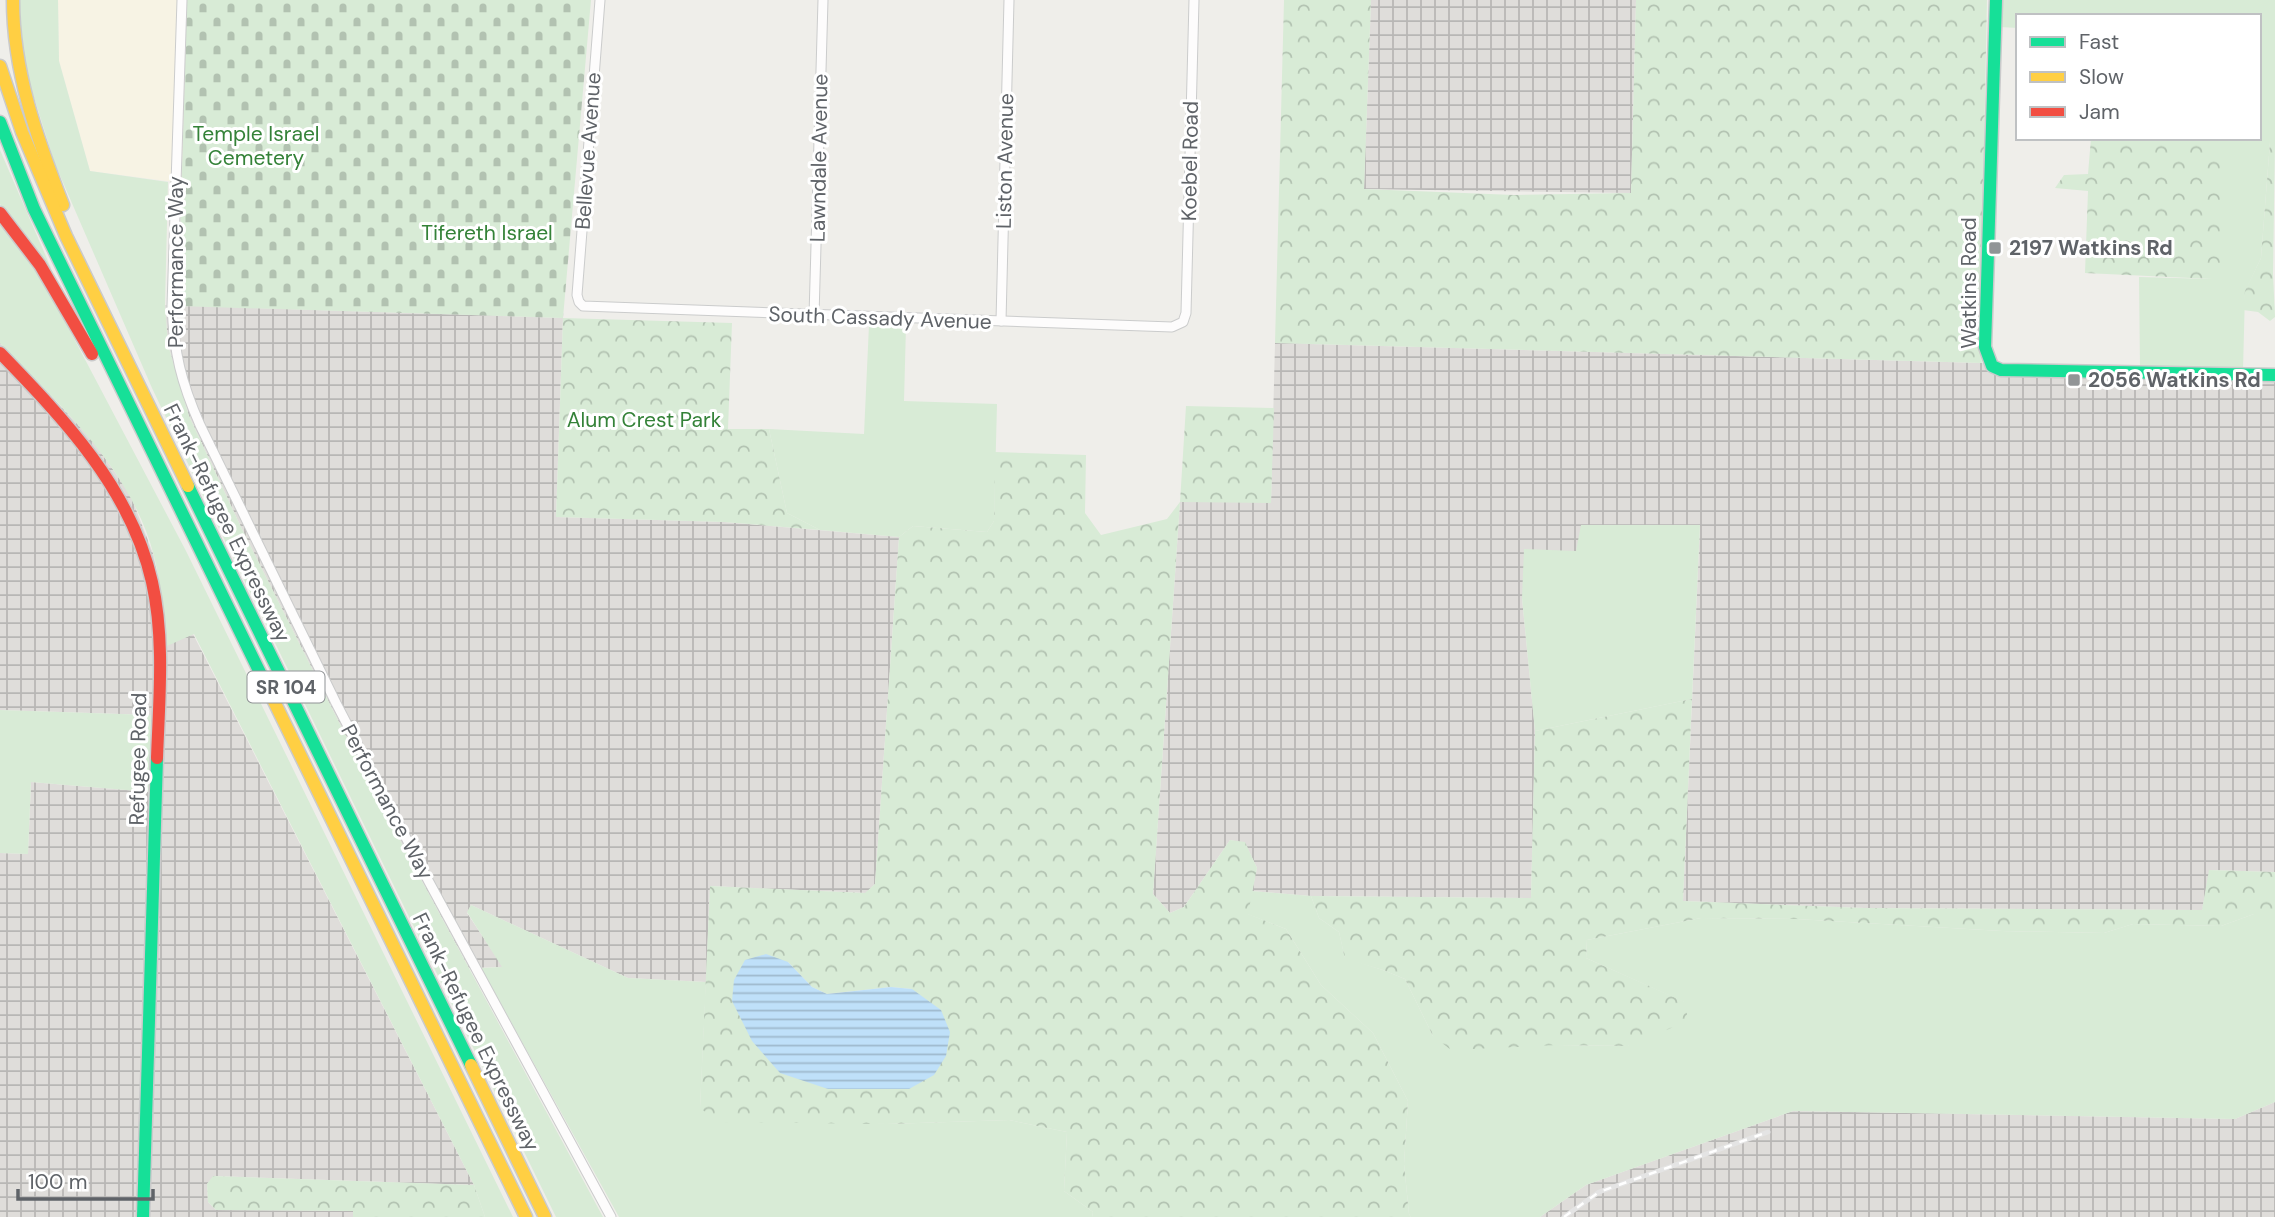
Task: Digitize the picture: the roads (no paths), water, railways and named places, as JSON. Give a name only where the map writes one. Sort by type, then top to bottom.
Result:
[{"type":"main road","points":[[13,0],[13,29],[22,81],[38,136],[72,228],[80,264]]},
{"type":"main road","name":"Watkins Road","points":[[1996,0],[1986,347],[1992,366],[2001,370],[2275,375]]},
{"type":"main road","name":"Frank-Refugee Expressway","points":[[0,66],[39,175],[80,264],[545,1217]]},
{"type":"main road","name":"Frank-Refugee Expressway","points":[[0,122],[34,209],[526,1217]]},
{"type":"main road","points":[[0,213],[40,265],[112,391],[138,424]]},
{"type":"main road","name":"Refugee Road","points":[[0,353],[47,401],[83,443],[111,482],[139,537],[152,583],[158,627],[159,695],[143,1217]]},
{"type":"street","name":"Performance Way","points":[[182,0],[172,306],[174,348],[186,391],[331,693],[429,882],[611,1217]]},
{"type":"street","name":"Bellevue Avenue","points":[[579,302],[577,295],[600,0]]},
{"type":"street","name":"Lawndale Avenue","points":[[814,316],[823,0]]},
{"type":"street","name":"Liston Avenue","points":[[1001,321],[1009,0]]},
{"type":"street","name":"Koebel Road","points":[[1183,322],[1186,313],[1194,0]]},
{"type":"street","name":"South Cassady Avenue","points":[[579,302],[590,308],[814,316],[1172,327],[1183,322]]},
{"type":"water","points":[[766,954],[788,962],[812,987],[827,994],[891,987],[912,989],[941,1010],[950,1032],[946,1056],[934,1075],[909,1089],[828,1089],[780,1073],[752,1041],[732,1001],[734,980],[745,960]]},
{"type":"railway","points":[[1564,1217],[1599,1192],[1768,1132]]},
{"type":"place","name":"2197 Watkins Rd","points":[[1995,248]]},
{"type":"place","name":"2056 Watkins Rd","points":[[2074,380]]},
{"type":"park label","name":"Temple Israel Cemetery","points":[[256,146]]},
{"type":"park label","name":"Tifereth Israel","points":[[487,233]]},
{"type":"park label","name":"Alum Crest Park","points":[[644,420]]}]
